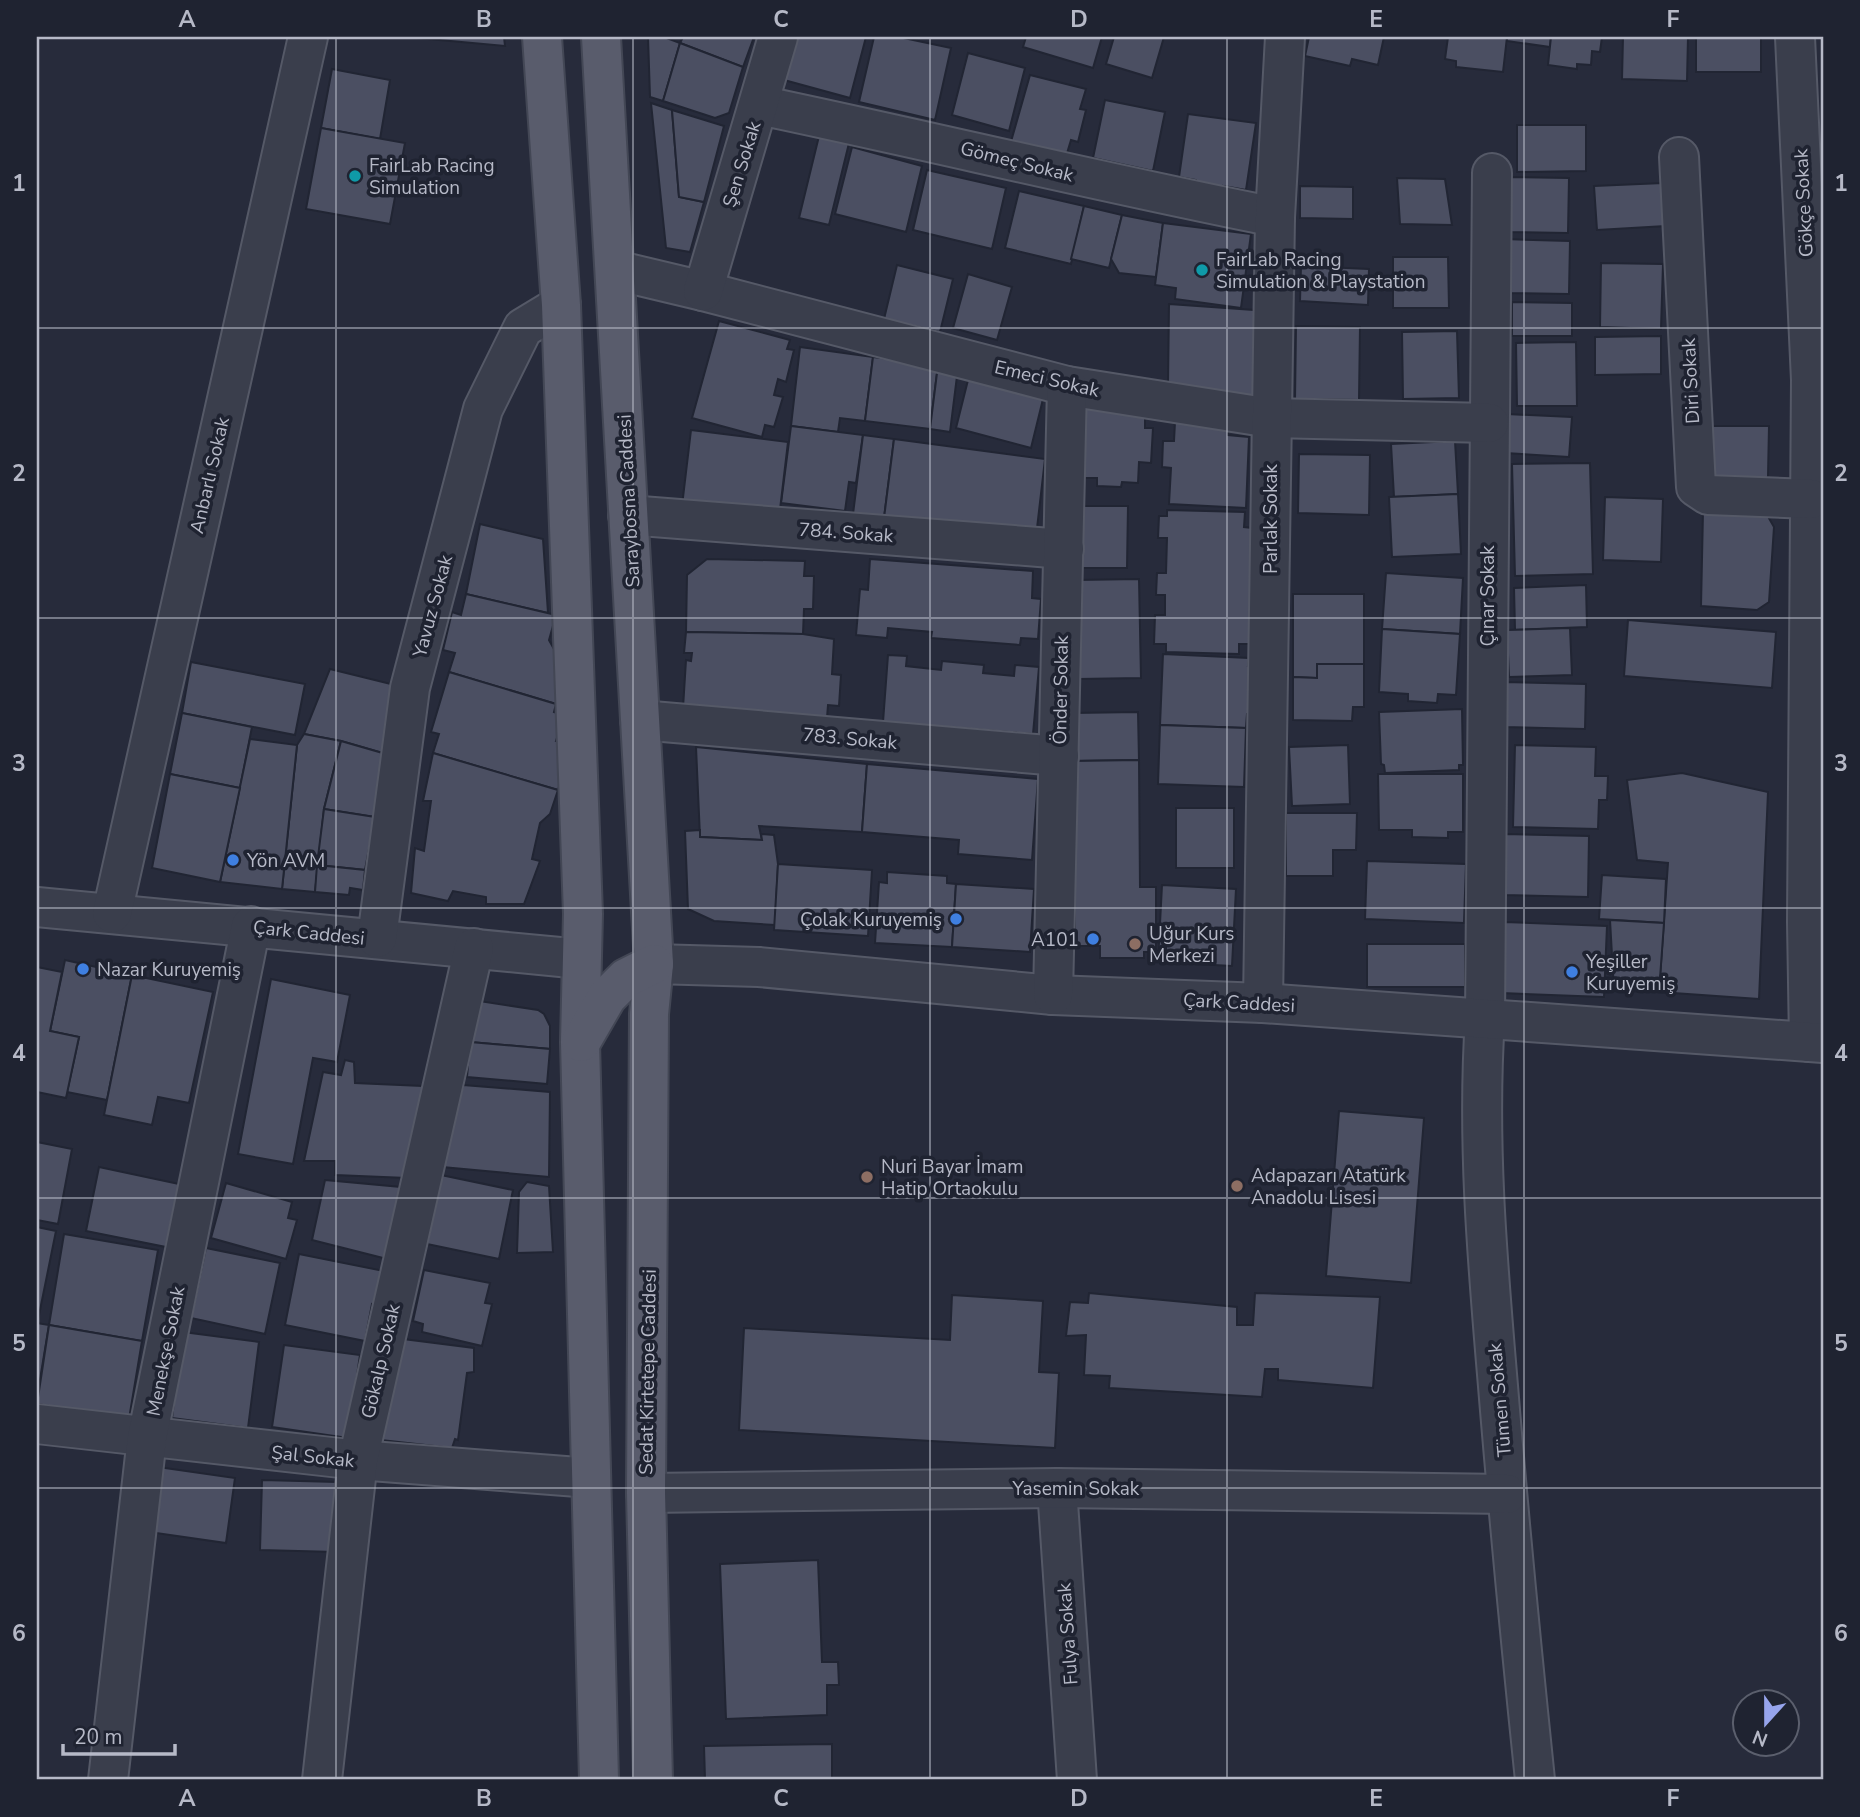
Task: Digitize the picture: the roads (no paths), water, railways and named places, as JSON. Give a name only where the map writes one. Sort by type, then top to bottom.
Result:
[{"type":"main road","points":[[542,37],[561,305],[583,914],[580,1042],[599,1780]]},
{"type":"main road","name":"Saraybosna Caddesi","points":[[600,37],[654,964]]},
{"type":"main road","points":[[580,1042],[607,997],[626,978],[654,964]]},
{"type":"main road","name":"Sedat Kirtetepe Caddesi","points":[[653,1780],[646,1493],[649,1014],[654,964]]},
{"type":"street","name":"Anbarlı Sokak","points":[[113,913],[308,37]]},
{"type":"street","name":"Şen Sokak","points":[[703,291],[778,37]]},
{"type":"street","name":"Parlak Sokak","points":[[1263,1003],[1275,217],[1285,37]]},
{"type":"street","name":"Gökçe Sokak","points":[[1795,37],[1811,380],[1817,430],[1811,499],[1807,922],[1816,1042]]},
{"type":"street","name":"Gömeç Sokak","points":[[759,105],[946,144],[1129,188],[1275,217]]},
{"type":"street","name":"Diri Sokak","points":[[1679,157],[1696,487],[1708,495],[1811,499]]},
{"type":"street","name":"Çınar Sokak","points":[[1485,1019],[1492,173]]},
{"type":"street","name":"Emeci Sokak","points":[[615,270],[1068,386],[1271,418],[1489,423]]},
{"type":"street","name":"Yavuz Sokak","points":[[377,938],[410,688],[483,409],[523,328],[561,305]]},
{"type":"street","name":"Önder Sokak","points":[[1053,995],[1068,386]]},
{"type":"street","name":"784. Sokak","points":[[628,515],[1064,549]]},
{"type":"street","name":"783. Sokak","points":[[640,720],[1059,756]]},
{"type":"street","name":"Çark Caddesi","points":[[37,907],[581,959]]},
{"type":"street","name":"Menekşe Sokak","points":[[108,1780],[148,1438],[251,926]]},
{"type":"street","name":"Gökalp Sokak","points":[[323,1780],[361,1447],[474,948]]},
{"type":"street","name":"Çark Caddesi","points":[[654,964],[759,967],[1053,995],[1263,1003],[1816,1042]]},
{"type":"street","name":"Tümen Sokak","points":[[1485,1019],[1482,1065],[1487,1257],[1535,1780]]},
{"type":"street","name":"Şal Sokak","points":[[37,1424],[148,1438],[361,1447],[591,1478]]},
{"type":"street","name":"Yasemin Sokak","points":[[646,1493],[1058,1488],[1507,1494]]},
{"type":"street","name":"Fulya Sokak","points":[[1058,1488],[1077,1780]]},
{"type":"place","name":"FairLab Racing Simulation","points":[[355,176]]},
{"type":"place","name":"FairLab Racing Simulation & Playstation","points":[[1202,270]]},
{"type":"place","name":"Yön AVM","points":[[233,860]]},
{"type":"place","name":"Çolak Kuruyemiş","points":[[956,919]]},
{"type":"place","name":"A101","points":[[1093,939]]},
{"type":"place","name":"Uğur Kurs Merkezi","points":[[1135,944]]},
{"type":"place","name":"Nazar Kuruyemiş","points":[[83,969]]},
{"type":"place","name":"Yeşiller Kuruyemiş","points":[[1572,972]]},
{"type":"place","name":"Nuri Bayar İmam Hatip Ortaokulu","points":[[867,1177]]},
{"type":"place","name":"Adapazarı Atatürk Anadolu Lisesi","points":[[1237,1186]]}]
